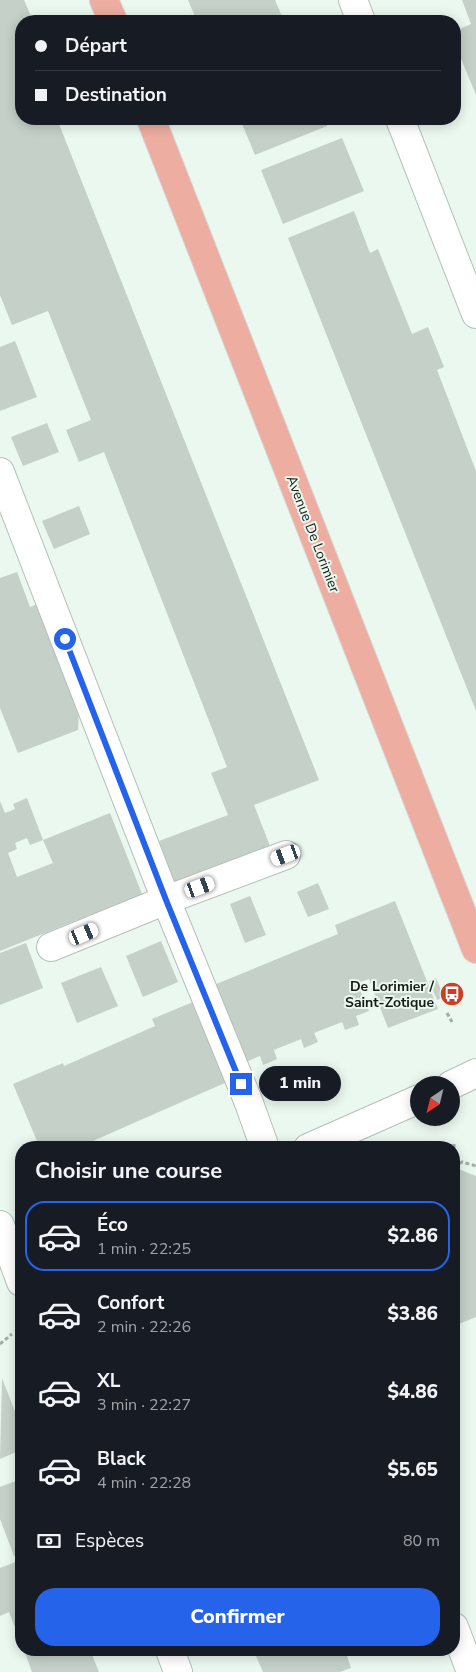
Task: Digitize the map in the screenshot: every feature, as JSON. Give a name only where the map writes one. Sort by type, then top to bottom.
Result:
[{"type":"main road","points":[[104,0],[110,15]]},
{"type":"main road","name":"Avenue De Lorimier","points":[[153,125],[476,949]]},
{"type":"street","points":[[353,0],[359,15]]},
{"type":"street","points":[[402,125],[476,314]]},
{"type":"street","points":[[0,472],[166,900],[249,1103],[263,1141]]},
{"type":"street","points":[[50,948],[166,900],[286,855]]},
{"type":"street","points":[[460,1081],[476,1073]]},
{"type":"street","points":[[324,1141],[410,1103]]},
{"type":"street","points":[[0,1225],[15,1276]]},
{"type":"street","points":[[460,1642],[472,1672]]},
{"type":"street","points":[[172,1656],[178,1672]]},
{"type":"path","points":[[447,1013],[452,1022]]},
{"type":"path","points":[[460,1163],[462,1162],[476,1166]]},
{"type":"path","points":[[0,1344],[12,1334]]},
{"type":"building","points":[[0,0],[24,0],[30,15],[15,15],[15,125],[59,125],[319,780],[254,805],[270,846],[175,883],[159,841],[228,815],[211,773],[227,767],[104,452],[79,462],[66,430],[91,420],[48,311],[12,325],[0,295]]},
{"type":"building","points":[[188,0],[275,0],[281,15],[194,15]]},
{"type":"building","points":[[462,0],[476,0],[476,95],[461,59],[461,28],[471,24]]},
{"type":"building","points":[[242,125],[327,126],[255,155]]},
{"type":"building","points":[[342,138],[364,191],[283,224],[261,170]]},
{"type":"building","points":[[354,211],[370,253],[378,249],[412,334],[428,327],[444,367],[437,370],[476,471],[476,711],[288,238]]},
{"type":"building","points":[[15,341],[37,397],[0,411],[0,347]]},
{"type":"building","points":[[47,423],[59,452],[23,466],[11,437]]},
{"type":"building","points":[[79,506],[90,534],[54,549],[42,521]]},
{"type":"building","points":[[17,572],[30,607],[38,604],[79,711],[78,730],[18,753],[0,708],[0,578]]},
{"type":"building","points":[[27,798],[43,840],[110,813],[142,894],[0,951],[0,801],[5,813],[15,809],[13,804]],"holes":[[[27,838],[30,845],[43,840],[53,863],[17,877],[8,853],[17,849],[15,843]]]},
{"type":"building","points":[[318,883],[329,909],[308,917],[297,892]]},
{"type":"building","points":[[250,896],[266,935],[245,943],[230,904]]},
{"type":"building","points":[[395,901],[438,1009],[388,1028],[369,979],[357,983],[369,1011],[356,1016],[359,1025],[345,1030],[342,1022],[314,1033],[318,1042],[304,1048],[301,1039],[274,1050],[277,1059],[263,1065],[260,1056],[246,1062],[214,985],[338,934],[335,925]]},
{"type":"building","points":[[161,941],[178,982],[143,997],[126,956]]},
{"type":"building","points":[[26,943],[43,988],[0,1005],[0,953]]},
{"type":"building","points":[[101,967],[118,1006],[77,1023],[61,983]]},
{"type":"building","points":[[436,978],[444,997],[437,1000],[429,981]]},
{"type":"building","points":[[193,1002],[227,1082],[93,1141],[37,1141],[13,1084],[63,1063],[64,1066],[155,1026],[152,1019]]},
{"type":"building","points":[[460,1170],[476,1176],[476,1317],[460,1324]]},
{"type":"building","points":[[2,1378],[15,1412],[15,1453],[0,1459]]},
{"type":"building","points":[[15,1481],[14,1556],[0,1519],[0,1487]]},
{"type":"building","points":[[15,1562],[15,1628],[9,1612],[0,1616],[0,1568]]},
{"type":"building","points":[[26,1656],[92,1656],[99,1672],[32,1672]]},
{"type":"building","points":[[256,1656],[347,1656],[351,1668],[340,1672],[263,1672]]},
{"type":"place","name":"De Lorimier / Saint-Zotique","points":[[452,994]]},
{"type":"route","points":[[65,639],[166,900],[241,1084]]}]
